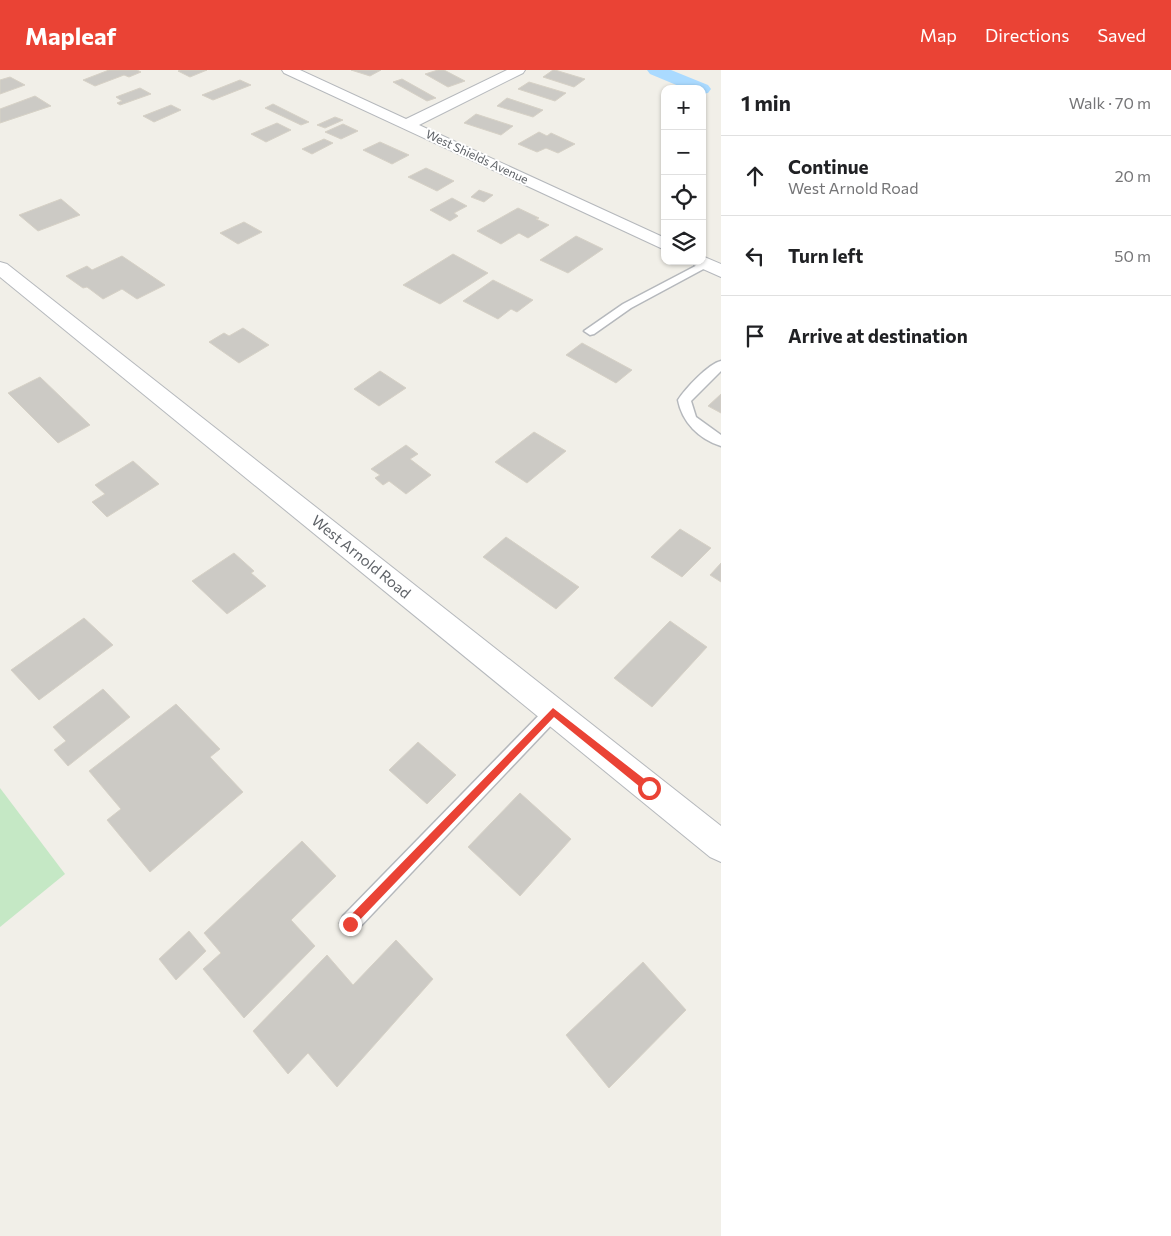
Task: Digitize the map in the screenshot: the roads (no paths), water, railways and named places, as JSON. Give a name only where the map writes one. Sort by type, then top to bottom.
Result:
[{"type":"street","name":"West Shields Avenue","points":[[290,70],[661,243]]},
{"type":"street","points":[[406,125],[518,70]]},
{"type":"street","name":"West Arnold Road","points":[[0,268],[721,846]]},
{"type":"lane","points":[[590,331],[627,306],[709,265]]},
{"type":"lane","points":[[721,365],[684,400],[686,412],[695,424],[721,441]]},
{"type":"lane","points":[[350,924],[553,712]]},
{"type":"waterway","points":[[656,70],[692,85]]}]
